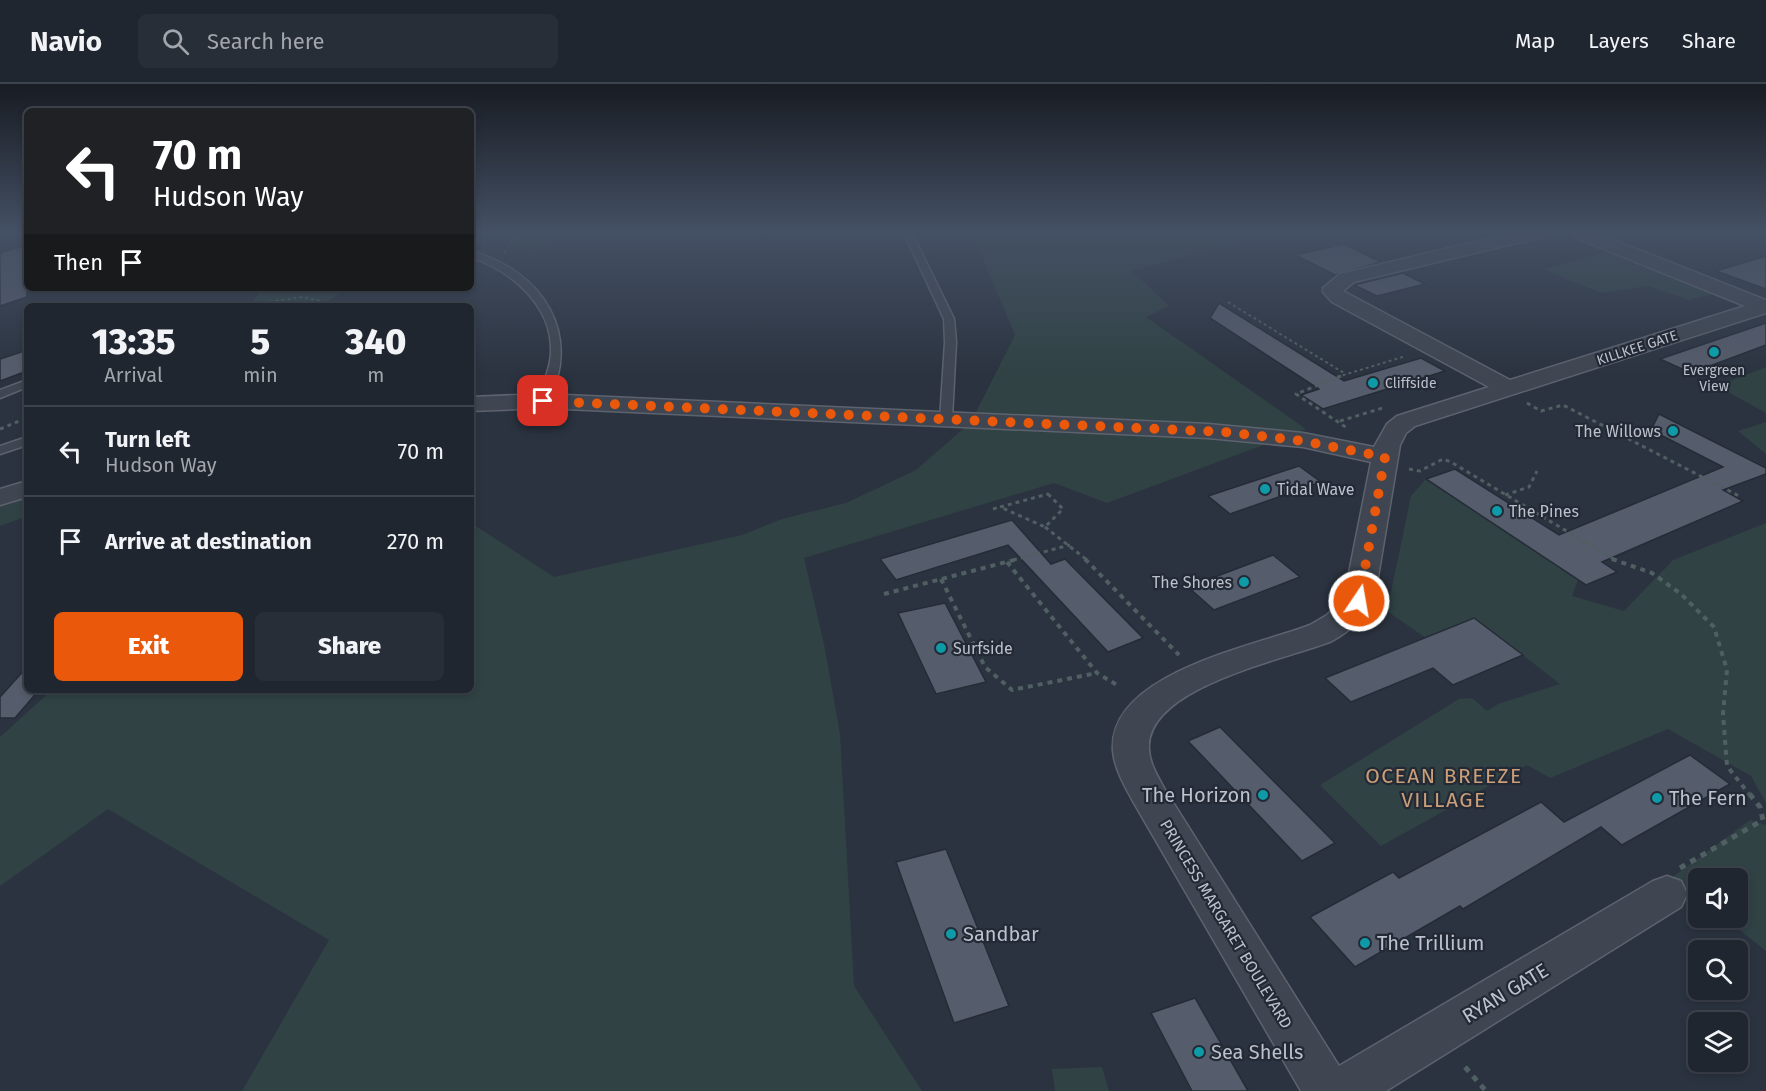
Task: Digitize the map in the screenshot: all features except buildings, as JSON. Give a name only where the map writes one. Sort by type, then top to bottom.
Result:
[{"type":"street","points":[[1344,280],[1333,288],[1333,292],[1339,298],[1516,395]]},
{"type":"street","points":[[1699,280],[1765,306]]},
{"type":"street","name":"KILLKEE GATE","points":[[1516,395],[1765,306]]},
{"type":"street","name":"PRINCESS MARGARET BOULEVARD","points":[[1327,1091],[1151,799],[1135,767],[1131,742],[1138,721],[1150,703],[1166,692],[1232,663],[1320,633],[1344,619],[1359,601],[1387,445],[1396,429],[1406,421],[1516,395]]},
{"type":"street","points":[[474,404],[543,401],[1258,435],[1384,461]]},
{"type":"street","points":[[0,497],[24,490]]},
{"type":"street","name":"RYAN GATE","points":[[1342,1091],[1672,882]]},
{"type":"lane","points":[[519,280],[534,293],[544,307],[557,351],[543,401]]},
{"type":"lane","points":[[930,280],[949,319],[952,334],[946,386],[946,419]]},
{"type":"lane","points":[[0,394],[24,384]]},
{"type":"lane","points":[[0,450],[24,442]]},
{"type":"path","points":[[254,303],[281,297],[308,296],[323,297],[335,303]]},
{"type":"path","points":[[1228,302],[1345,374]]},
{"type":"path","points":[[1353,434],[1340,421],[1296,394],[1345,374],[1413,354]]},
{"type":"path","points":[[1516,395],[1541,411],[1563,405],[1741,497]]},
{"type":"path","points":[[0,429],[24,419]]},
{"type":"path","points":[[1384,461],[1420,471],[1443,459],[1616,561],[1652,573],[1681,594],[1714,627],[1727,670],[1723,714],[1727,766],[1760,807],[1764,821],[1672,882]]},
{"type":"path","points":[[1505,495],[1529,487],[1537,471]]},
{"type":"path","points":[[993,509],[1048,494],[1063,509],[1045,527]]},
{"type":"path","points":[[1000,507],[1045,527],[1070,545],[1179,656]]},
{"type":"path","points":[[884,594],[1070,545]]},
{"type":"path","points":[[1007,562],[1097,673],[1117,685]]},
{"type":"path","points":[[941,579],[985,667],[1012,690],[1097,673]]},
{"type":"path","points":[[1465,1067],[1486,1091]]},
{"type":"shaded area","points":[[992,280],[1142,280],[1169,306],[1146,317],[1306,429],[1107,503],[1054,483],[804,558],[824,644],[840,734],[854,986],[922,1091],[242,1091],[329,940],[108,809],[0,886],[0,737],[49,693],[474,693],[474,525],[554,577],[742,535],[782,519],[846,503],[916,470],[971,422],[1015,335]]},
{"type":"shaded area","points":[[1569,280],[1680,280],[1714,294],[1688,300],[1649,286],[1601,293]]},
{"type":"shaded area","points":[[260,291],[343,291],[325,303],[252,303]]},
{"type":"shaded area","points":[[1766,367],[1766,413],[1717,386]]},
{"type":"shaded area","points":[[1766,422],[1766,454],[1738,431]]},
{"type":"shaded area","points":[[1426,479],[1578,579],[1572,596],[1624,611],[1673,560],[1766,523],[1766,803],[1751,776],[1668,729],[1550,778],[1527,765],[1381,846],[1320,785],[1459,699],[1472,698],[1487,711],[1498,704],[1560,684],[1475,618],[1426,638],[1387,611],[1411,496]]},
{"type":"shaded area","points":[[24,491],[24,517],[0,526],[0,498]]},
{"type":"shaded area","points":[[1750,820],[1766,825],[1766,951],[1737,928],[1748,928],[1748,868],[1688,868],[1688,889],[1673,877]]},
{"type":"shaded area","points":[[1102,1067],[1109,1091],[1055,1091],[1052,1069]]},
{"type":"place","name":"Evergreen View","points":[[1714,352]]},
{"type":"place","name":"Cliffside","points":[[1373,383]]},
{"type":"place","name":"The Willows","points":[[1673,431]]},
{"type":"place","name":"Tidal Wave","points":[[1265,489]]},
{"type":"place","name":"The Pines","points":[[1497,511]]},
{"type":"place","name":"The Shores","points":[[1244,582]]},
{"type":"place","name":"Surfside","points":[[941,648]]},
{"type":"place","name":"The Horizon","points":[[1263,795]]},
{"type":"place","name":"The Fern","points":[[1657,798]]},
{"type":"place","name":"Sandbar","points":[[951,934]]},
{"type":"place","name":"The Trillium","points":[[1365,943]]},
{"type":"place","name":"Sea Shells","points":[[1199,1052]]},
{"type":"district","name":"OCEAN BREEZE VILLAGE","points":[[1444,788]]},
{"type":"route","points":[[543,401],[1225,432],[1303,441],[1385,457],[1359,601]]}]
